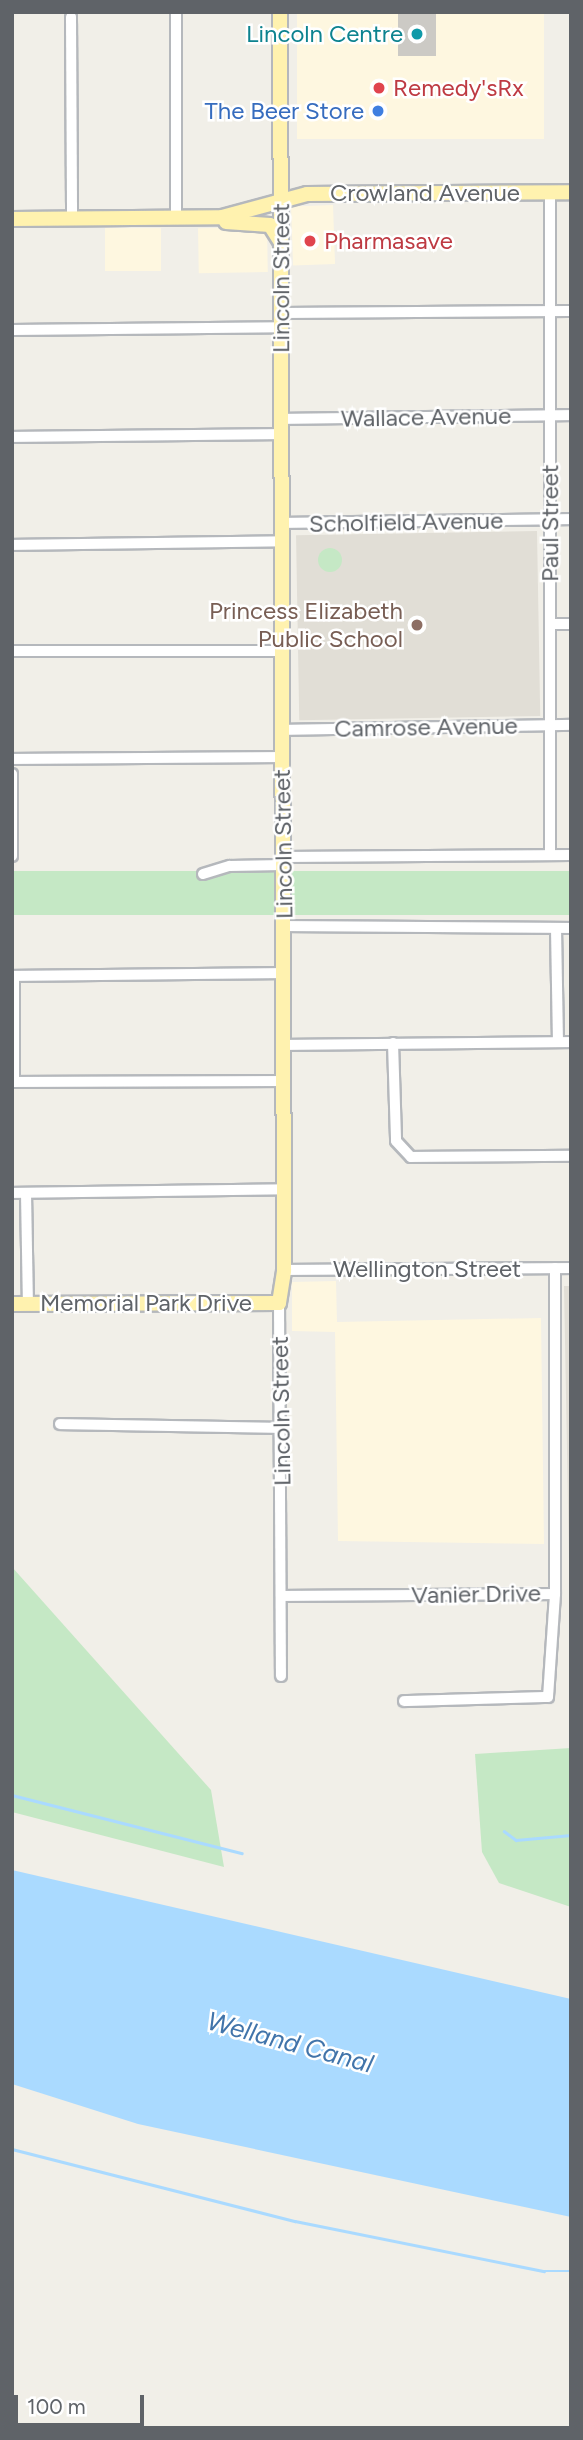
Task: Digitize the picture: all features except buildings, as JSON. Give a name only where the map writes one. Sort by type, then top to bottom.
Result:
[{"type":"main road","name":"Lincoln Street","points":[[279,1303],[284,1270],[280,12]]},
{"type":"main road","points":[[280,153],[291,185],[342,193]]},
{"type":"main road","name":"Crowland Avenue","points":[[197,218],[235,215],[280,200],[342,193],[571,192]]},
{"type":"main road","points":[[12,219],[197,218],[264,223],[275,229],[281,245]]},
{"type":"main road","name":"Memorial Park Drive","points":[[12,1304],[279,1303]]},
{"type":"street","points":[[176,12],[176,218]]},
{"type":"street","points":[[71,17],[72,219]]},
{"type":"street","name":"Paul Street","points":[[550,192],[550,855]]},
{"type":"street","points":[[12,330],[571,311]]},
{"type":"street","name":"Wallace Avenue","points":[[281,419],[571,415]]},
{"type":"street","points":[[12,437],[282,434]]},
{"type":"street","name":"Scholfield Avenue","points":[[283,523],[571,519]]},
{"type":"street","points":[[12,545],[282,541]]},
{"type":"street","points":[[550,624],[571,624]]},
{"type":"street","points":[[12,652],[281,651]]},
{"type":"street","name":"Camrose Avenue","points":[[282,730],[571,725]]},
{"type":"street","points":[[12,759],[281,757]]},
{"type":"street","points":[[12,774],[12,856]]},
{"type":"street","points":[[203,874],[230,866],[283,861],[571,855]]},
{"type":"street","points":[[284,926],[571,928]]},
{"type":"street","points":[[556,928],[558,1042]]},
{"type":"street","points":[[283,972],[13,976],[13,1082],[283,1081]]},
{"type":"street","points":[[284,1045],[571,1042]]},
{"type":"street","points":[[393,1043],[396,1141],[411,1157],[571,1156]]},
{"type":"street","points":[[12,1193],[283,1189]]},
{"type":"street","points":[[26,1193],[28,1304]]},
{"type":"street","name":"Vanier Drive","points":[[282,1596],[555,1594],[555,1268]]},
{"type":"street","name":"Wellington Street","points":[[284,1270],[571,1268]]},
{"type":"street","name":"Lincoln Street","points":[[279,1303],[281,1676]]},
{"type":"street","points":[[60,1424],[281,1428]]},
{"type":"street","points":[[404,1701],[548,1697],[555,1594]]},
{"type":"shaded area","points":[[297,12],[544,12],[544,139],[297,139]]},
{"type":"shaded area","points":[[333,205],[335,264],[293,265],[291,206]]},
{"type":"shaded area","points":[[267,227],[268,272],[199,273],[198,228]]},
{"type":"shaded area","points":[[105,228],[161,228],[161,271],[105,271]]},
{"type":"shaded area","name":"Princess Elizabeth Public School","points":[[537,531],[540,716],[299,720],[296,535]]},
{"type":"shaded area","points":[[336,1281],[337,1322],[541,1318],[544,1544],[338,1541],[335,1332],[292,1331],[292,1282]]},
{"type":"shaded area","points":[[564,1286],[571,1286],[571,1668]]},
{"type":"green space","points":[[330,548],[339,551],[342,560],[339,569],[330,572],[321,569],[318,560],[321,551]]},
{"type":"green space","points":[[12,871],[571,871],[571,915],[12,915]]},
{"type":"green space","points":[[12,1567],[211,1790],[224,1867],[12,1812]]},
{"type":"green space","points":[[571,1748],[571,1907],[499,1883],[482,1852],[475,1754]]},
{"type":"water","name":"Welland Canal","points":[[12,1870],[571,1999],[571,2217],[138,2124],[12,2084]]},
{"type":"waterway","points":[[12,1795],[242,1853]]},
{"type":"waterway","points":[[504,1831],[516,1840],[571,1835]]},
{"type":"waterway","points":[[12,2149],[295,2221],[544,2271],[571,2271]]},
{"type":"place","name":"Lincoln Centre","points":[[417,34]]},
{"type":"place","name":"Remedy'sRx","points":[[379,88]]},
{"type":"place","name":"The Beer Store","points":[[378,111]]},
{"type":"place","name":"Pharmasave","points":[[310,241]]},
{"type":"place","name":"Princess Elizabeth Public School","points":[[417,625]]}]
